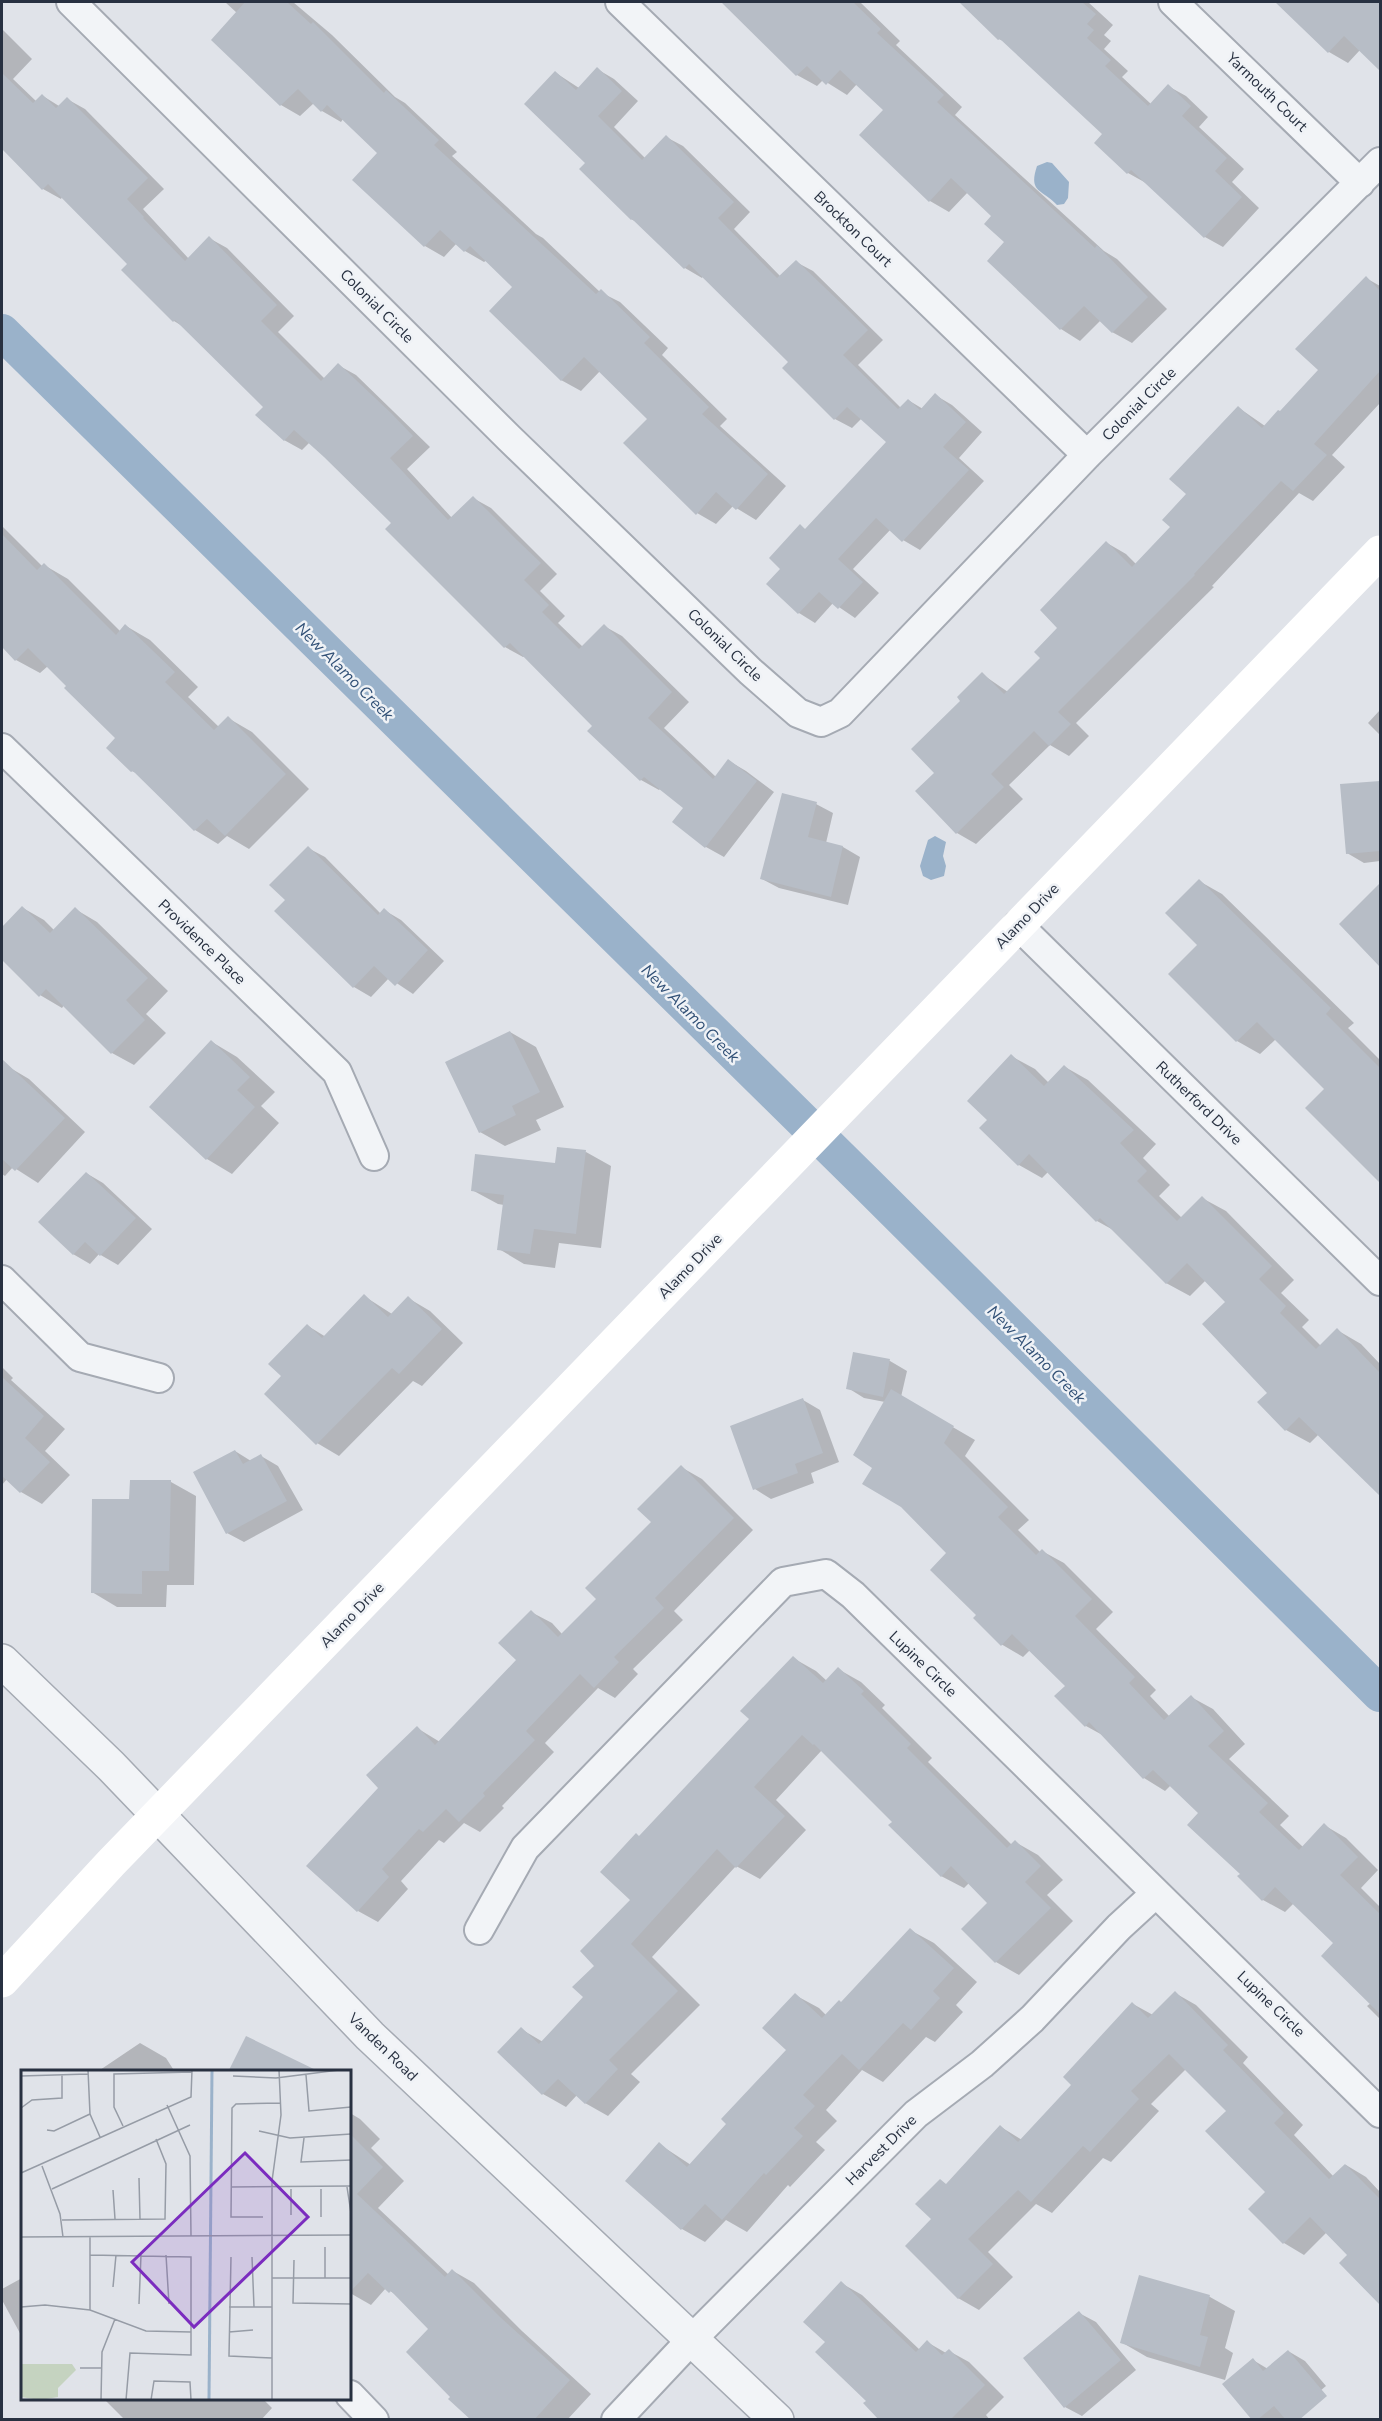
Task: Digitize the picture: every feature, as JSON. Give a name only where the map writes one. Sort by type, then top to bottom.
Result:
[{"type":"main road","name":"Alamo Drive","points":[[2,1982],[158,1814],[1380,552]]},
{"type":"street","name":"Colonial Circle","points":[[71,2],[509,438],[752,672],[798,713],[821,722],[840,713],[1087,456],[1380,162]]},
{"type":"street","name":"Brockton Court","points":[[620,2],[1087,456]]},
{"type":"street","name":"Yarmouth Court","points":[[1173,2],[1360,183]]},
{"type":"street","name":"Providence Place","points":[[2,748],[337,1072],[374,1156]]},
{"type":"street","name":"Rutherford Drive","points":[[1018,925],[1380,1281]]},
{"type":"street","points":[[2,1280],[80,1357],[159,1378]]},
{"type":"street","name":"Lupine Circle","points":[[479,1930],[525,1848],[783,1582],[826,1574],[853,1595],[1380,2113]]},
{"type":"street","name":"Vanden Road","points":[[2,1661],[105,1759],[370,2036],[693,2338],[777,2420]]},
{"type":"street","name":"Harvest Drive","points":[[616,2420],[693,2338],[916,2114],[982,2064],[1032,2019],[1119,1927],[1156,1893]]},
{"type":"street","points":[[351,2397],[374,2420]]},
{"type":"water","points":[[1047,162],[1052,163],[1069,182],[1068,198],[1064,204],[1057,205],[1035,186],[1037,166]]},
{"type":"water","points":[[935,836],[946,842],[943,856],[946,866],[944,876],[931,880],[923,876],[920,866],[928,840]]},
{"type":"building","points":[[245,2],[287,2],[311,24],[313,22],[384,93],[386,90],[439,140],[434,145],[596,294],[601,289],[650,337],[644,343],[709,407],[702,414],[768,474],[736,510],[716,492],[696,515],[623,443],[647,419],[584,357],[561,381],[489,311],[512,287],[470,246],[464,252],[440,230],[424,247],[352,180],[377,153],[327,105],[321,112],[298,89],[280,106],[211,40]]},
{"type":"building","points":[[721,2],[853,2],[881,29],[877,33],[944,95],[937,102],[1095,248],[1097,245],[1148,297],[1112,333],[1084,306],[1060,330],[987,261],[1004,242],[984,224],[991,216],[951,178],[929,202],[859,135],[883,110],[840,70],[826,85],[807,66],[796,76]]},
{"type":"building","points":[[959,2],[1082,2],[1096,14],[1087,24],[1094,30],[1087,38],[1111,60],[1105,66],[1148,106],[1168,84],[1191,106],[1182,116],[1227,158],[1215,171],[1242,197],[1204,238],[1131,170],[1127,174],[1094,143],[1102,134]]},
{"type":"building","points":[[1275,2],[1380,2],[1380,71],[1344,36],[1328,53]]},
{"type":"building","points":[[597,67],[622,91],[598,116],[642,160],[666,135],[734,202],[718,218],[777,278],[796,260],[844,306],[868,330],[843,355],[898,409],[908,399],[920,410],[935,393],[966,422],[943,447],[969,470],[902,542],[876,518],[838,559],[863,582],[838,609],[819,592],[798,614],[766,584],[780,569],[769,558],[800,524],[805,529],[886,442],[847,407],[834,420],[782,368],[788,362],[689,264],[684,269],[631,220],[579,169],[585,163],[524,104],[555,71],[576,90]]},
{"type":"building","points":[[2,73],[33,103],[42,94],[56,108],[67,97],[148,178],[127,199],[185,261],[209,236],[277,305],[261,321],[321,381],[338,363],[391,413],[413,436],[390,458],[448,520],[473,496],[541,563],[524,580],[549,605],[542,612],[579,649],[604,624],[672,692],[648,718],[713,779],[728,759],[757,781],[705,848],[672,822],[683,808],[644,777],[640,781],[587,731],[592,726],[510,643],[504,648],[385,529],[391,523],[324,457],[294,430],[284,441],[255,415],[263,407],[121,270],[127,264],[48,184],[42,190],[2,149]]},
{"type":"building","points":[[1366,276],[1380,291],[1380,371],[1314,444],[1327,455],[1293,491],[1281,481],[1195,575],[1058,712],[1071,724],[1049,746],[1034,731],[991,774],[1004,787],[956,834],[915,791],[934,773],[911,749],[960,701],[957,697],[982,672],[1004,694],[1040,658],[1034,652],[1057,628],[1040,610],[1106,541],[1132,567],[1170,527],[1162,520],[1186,494],[1169,479],[1238,406],[1262,428],[1278,410],[1280,411],[1318,370],[1295,349]]},
{"type":"building","points":[[2,534],[37,570],[44,563],[116,635],[125,624],[175,672],[165,682],[214,730],[228,716],[286,774],[225,836],[207,819],[194,831],[106,748],[115,738],[64,688],[66,686],[28,648],[15,661],[2,647]]},
{"type":"building","points":[[1380,781],[1380,851],[1346,854],[1340,784]]},
{"type":"building","points":[[782,793],[817,802],[808,837],[843,846],[831,897],[760,879]]},
{"type":"building","points":[[308,846],[378,915],[384,908],[428,950],[395,986],[374,966],[353,988],[274,911],[285,900],[269,885]]},
{"type":"building","points":[[1199,879],[1331,1008],[1326,1014],[1380,1068],[1380,1183],[1305,1108],[1324,1089],[1257,1022],[1236,1042],[1168,974],[1197,945],[1165,913]]},
{"type":"building","points":[[1380,883],[1380,967],[1339,924]]},
{"type":"building","points":[[22,906],[50,933],[75,907],[148,978],[126,1000],[145,1020],[111,1054],[46,989],[39,997],[2,960],[2,927]]},
{"type":"building","points":[[510,1031],[540,1092],[512,1106],[516,1115],[479,1133],[445,1062]]},
{"type":"building","points":[[211,1040],[250,1077],[237,1090],[255,1107],[206,1160],[149,1107]]},
{"type":"building","points":[[1011,1054],[1044,1086],[1064,1065],[1134,1130],[1120,1143],[1147,1171],[1137,1181],[1177,1221],[1202,1196],[1272,1266],[1259,1279],[1286,1306],[1280,1313],[1316,1349],[1337,1328],[1380,1373],[1380,1496],[1299,1417],[1285,1431],[1257,1402],[1267,1393],[1202,1324],[1225,1302],[1187,1263],[1166,1284],[1100,1218],[1096,1222],[1029,1154],[1018,1166],[979,1128],[987,1120],[967,1101]]},
{"type":"building","points":[[2,1059],[65,1118],[15,1171],[2,1159]]},
{"type":"building","points":[[557,1147],[586,1150],[576,1234],[534,1229],[530,1254],[497,1250],[504,1195],[471,1191],[475,1154],[555,1163]]},
{"type":"building","points":[[86,1172],[136,1218],[100,1256],[85,1242],[73,1255],[38,1222]]},
{"type":"building","points":[[364,1294],[388,1317],[408,1296],[442,1329],[399,1374],[392,1368],[316,1445],[264,1394],[281,1376],[268,1364],[307,1324],[322,1338]]},
{"type":"building","points":[[853,1352],[890,1359],[883,1397],[846,1389]]},
{"type":"building","points":[[2,1377],[44,1416],[25,1438],[50,1462],[20,1493],[2,1476]]},
{"type":"building","points":[[891,1389],[954,1426],[944,1443],[1008,1507],[998,1517],[1036,1555],[1042,1549],[1092,1599],[1075,1616],[1135,1677],[1129,1683],[1164,1720],[1191,1695],[1224,1731],[1208,1746],[1268,1803],[1259,1812],[1299,1850],[1324,1823],[1358,1857],[1340,1875],[1380,1914],[1380,2014],[1321,1956],[1333,1943],[1275,1887],[1262,1901],[1237,1876],[1240,1874],[1187,1825],[1198,1813],[1153,1770],[1143,1779],[1089,1722],[1085,1727],[1054,1696],[1065,1686],[1012,1634],[1001,1646],[973,1618],[976,1615],[930,1570],[946,1553],[901,1507],[862,1484],[872,1468],[853,1455]]},
{"type":"building","points":[[803,1398],[823,1453],[795,1464],[798,1473],[753,1490],[730,1426]]},
{"type":"building","points":[[235,1450],[243,1464],[261,1454],[287,1501],[226,1534],[193,1472]]},
{"type":"building","points":[[681,1465],[734,1518],[655,1598],[664,1608],[614,1657],[619,1662],[594,1688],[580,1674],[526,1731],[535,1740],[483,1793],[485,1796],[459,1822],[446,1809],[423,1832],[419,1829],[382,1869],[389,1877],[357,1912],[306,1866],[378,1788],[366,1775],[417,1726],[435,1745],[516,1660],[498,1643],[531,1610],[558,1637],[596,1599],[585,1588],[651,1522],[637,1509]]},
{"type":"building","points":[[130,1480],[171,1480],[169,1571],[142,1571],[142,1594],[91,1593],[92,1499],[129,1499]]},
{"type":"building","points":[[793,1656],[823,1683],[838,1667],[864,1691],[861,1694],[911,1744],[907,1748],[1007,1848],[1015,1840],[1041,1866],[1025,1882],[1051,1908],[995,1963],[961,1929],[987,1903],[951,1866],[941,1877],[888,1825],[892,1822],[814,1744],[802,1735],[754,1787],[785,1816],[736,1868],[717,1849],[631,1944],[678,1991],[609,2060],[618,2069],[585,2104],[558,2079],[542,2095],[497,2052],[521,2027],[539,2044],[583,1997],[572,1987],[594,1966],[580,1951],[630,1900],[600,1872],[636,1833],[639,1836],[749,1719],[740,1711]]},
{"type":"building","points":[[910,1928],[954,1968],[933,1991],[940,1998],[911,2030],[903,2023],[859,2070],[842,2054],[803,2095],[815,2106],[794,2128],[803,2136],[766,2175],[764,2173],[722,2220],[705,2204],[681,2230],[625,2181],[659,2142],[687,2167],[726,2124],[721,2119],[786,2050],[762,2028],[795,1993],[822,2018],[839,2000],[841,2002]]},
{"type":"building","points":[[1175,1991],[1228,2045],[1223,2050],[1284,2113],[1274,2123],[1329,2179],[1345,2164],[1380,2199],[1380,2305],[1339,2263],[1347,2255],[1310,2217],[1283,2244],[1248,2209],[1265,2192],[1205,2131],[1226,2111],[1169,2054],[1131,2091],[1139,2099],[1090,2152],[1083,2146],[1031,2202],[1018,2190],[968,2239],[993,2264],[958,2299],[905,2246],[931,2219],[915,2204],[940,2179],[946,2184],[1000,2125],[1018,2142],[1071,2085],[1063,2077],[1132,2002],[1148,2018]]},
{"type":"building","points":[[246,2036],[316,2070],[229,2070]]},
{"type":"building","points":[[351,2135],[383,2167],[357,2194],[445,2277],[452,2269],[500,2317],[570,2380],[534,2420],[471,2420],[448,2399],[450,2397],[406,2352],[428,2329],[391,2291],[389,2293],[368,2273],[351,2291]]},
{"type":"building","points":[[1139,2275],[1210,2295],[1200,2335],[1208,2337],[1200,2367],[1120,2343]]},
{"type":"building","points":[[841,2281],[916,2352],[927,2340],[942,2355],[949,2349],[985,2385],[950,2420],[879,2420],[863,2403],[866,2401],[815,2352],[825,2342],[803,2322]]},
{"type":"building","points":[[1079,2311],[1121,2360],[1064,2408],[1023,2358]]},
{"type":"building","points":[[1288,2350],[1327,2396],[1299,2420],[1286,2420],[1274,2406],[1257,2420],[1252,2420],[1222,2384],[1253,2358],[1263,2371]]},
{"type":"waterway","name":"New Alamo Creek","points":[[2,332],[867,1184],[1380,1694]]}]
